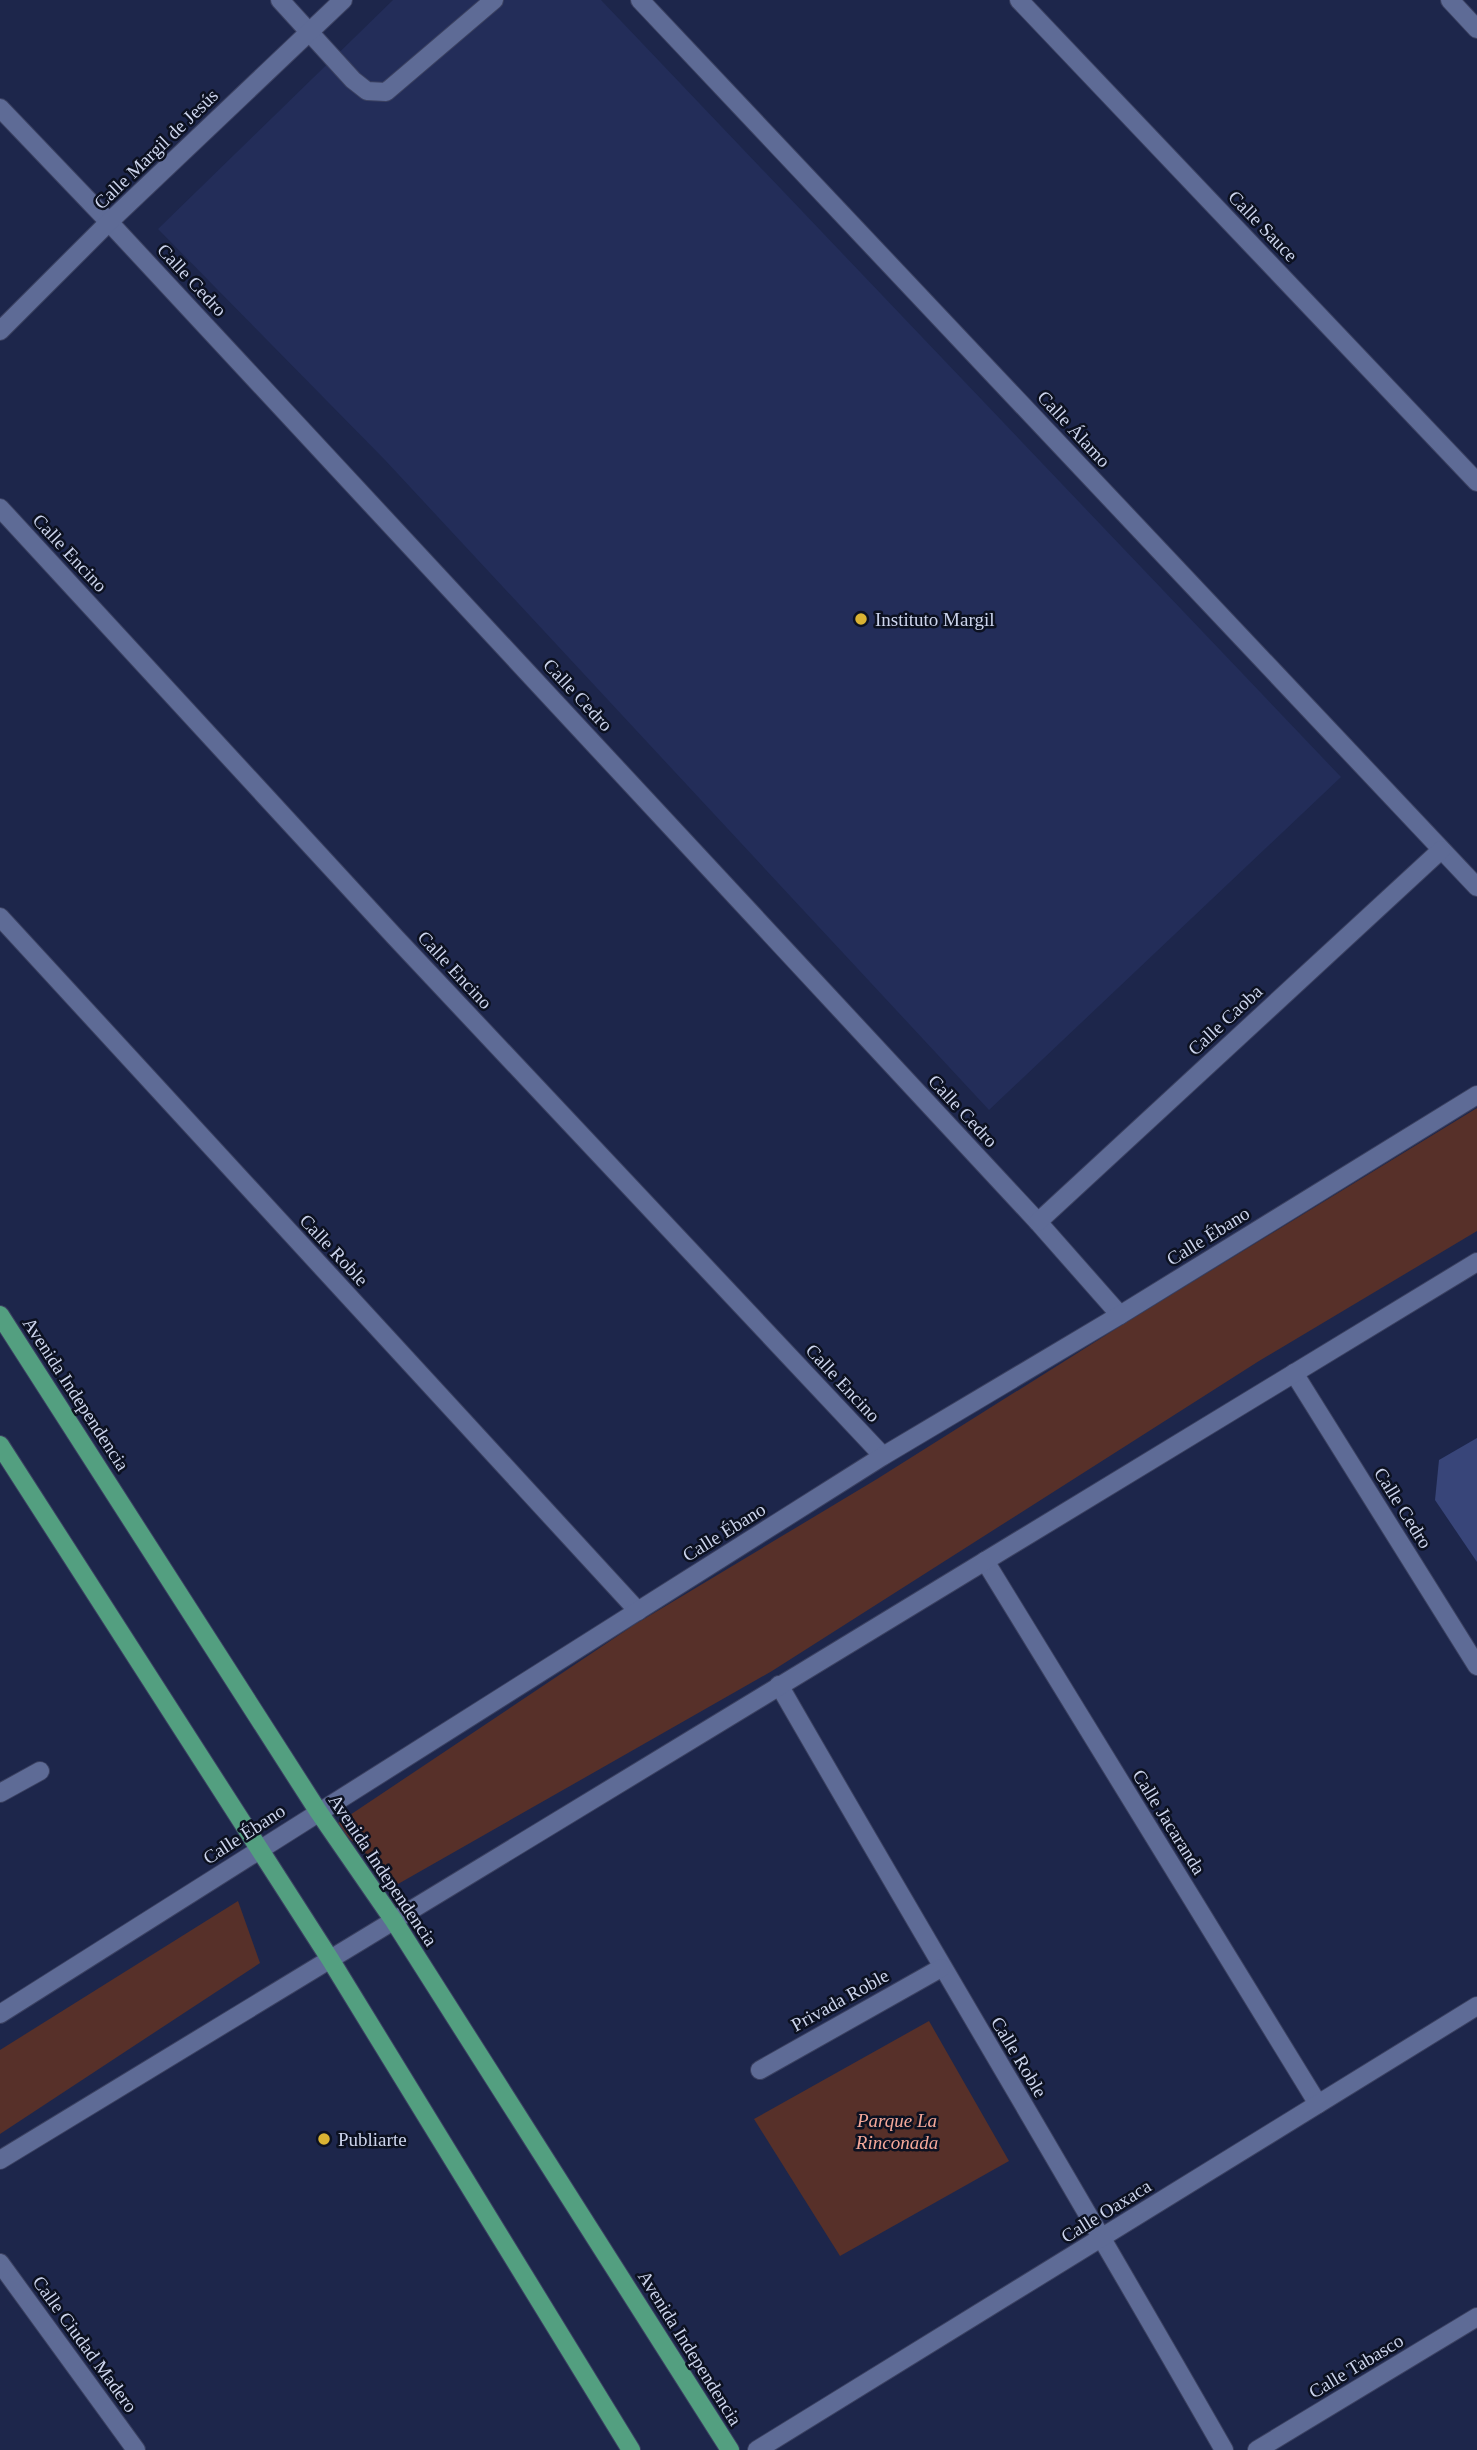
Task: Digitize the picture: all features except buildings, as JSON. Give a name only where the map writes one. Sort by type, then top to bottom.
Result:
[{"type":"main road","name":"Avenida Independencia","points":[[0,1315],[318,1811],[394,1922],[730,2450]]},
{"type":"main road","points":[[0,1445],[330,1959],[631,2450]]},
{"type":"street","points":[[281,0],[352,80],[367,91],[386,92],[494,0]]},
{"type":"street","name":"Calle Margil de Jesús","points":[[0,331],[109,222],[343,0]]},
{"type":"street","name":"Calle Álamo","points":[[640,0],[1477,887]]},
{"type":"street","name":"Calle Sauce","points":[[1019,0],[1477,482]]},
{"type":"street","points":[[1450,0],[1477,29]]},
{"type":"street","name":"Calle Cedro","points":[[0,108],[1038,1222],[1120,1315]]},
{"type":"street","name":"Calle Encino","points":[[0,508],[395,937],[883,1456]]},
{"type":"street","name":"Calle Caoba","points":[[1038,1222],[1441,850]]},
{"type":"street","name":"Calle Roble","points":[[0,917],[638,1611]]},
{"type":"street","name":"Calle Ébano","points":[[0,2014],[883,1456],[1120,1315],[1477,1095]]},
{"type":"street","points":[[0,2160],[1477,1262]]},
{"type":"street","name":"Calle Cedro","points":[[1294,1373],[1477,1666]]},
{"type":"street","name":"Calle Jacaranda","points":[[985,1561],[1318,2104]]},
{"type":"street","name":"Calle Roble","points":[[779,1685],[941,1968],[1103,2238],[1224,2450]]},
{"type":"street","points":[[0,1793],[40,1771]]},
{"type":"street","name":"Privada Roble","points":[[760,2070],[941,1968]]},
{"type":"street","name":"Calle Oaxaca","points":[[757,2450],[1477,2006]]},
{"type":"street","name":"Calle Ciudad Madero","points":[[0,2263],[136,2450]]},
{"type":"street","name":"Calle Tabasco","points":[[1257,2450],[1477,2317]]},
{"type":"shaded area","name":"Instituto Margil","points":[[393,0],[601,0],[1341,777],[989,1110],[385,460],[158,229]]},
{"type":"green space","points":[[1477,1108],[1477,1231],[1259,1361],[772,1671],[398,1884],[335,1825],[634,1625],[877,1479],[1122,1325]]},
{"type":"green space","points":[[238,1901],[260,1963],[0,2134],[0,2050]]},
{"type":"green space","name":"Parque La Rinconada","points":[[929,2021],[1009,2161],[840,2256],[754,2119]]},
{"type":"place","name":"Instituto Margil","points":[[861,619]]},
{"type":"place","name":"Publiarte","points":[[324,2139]]}]
